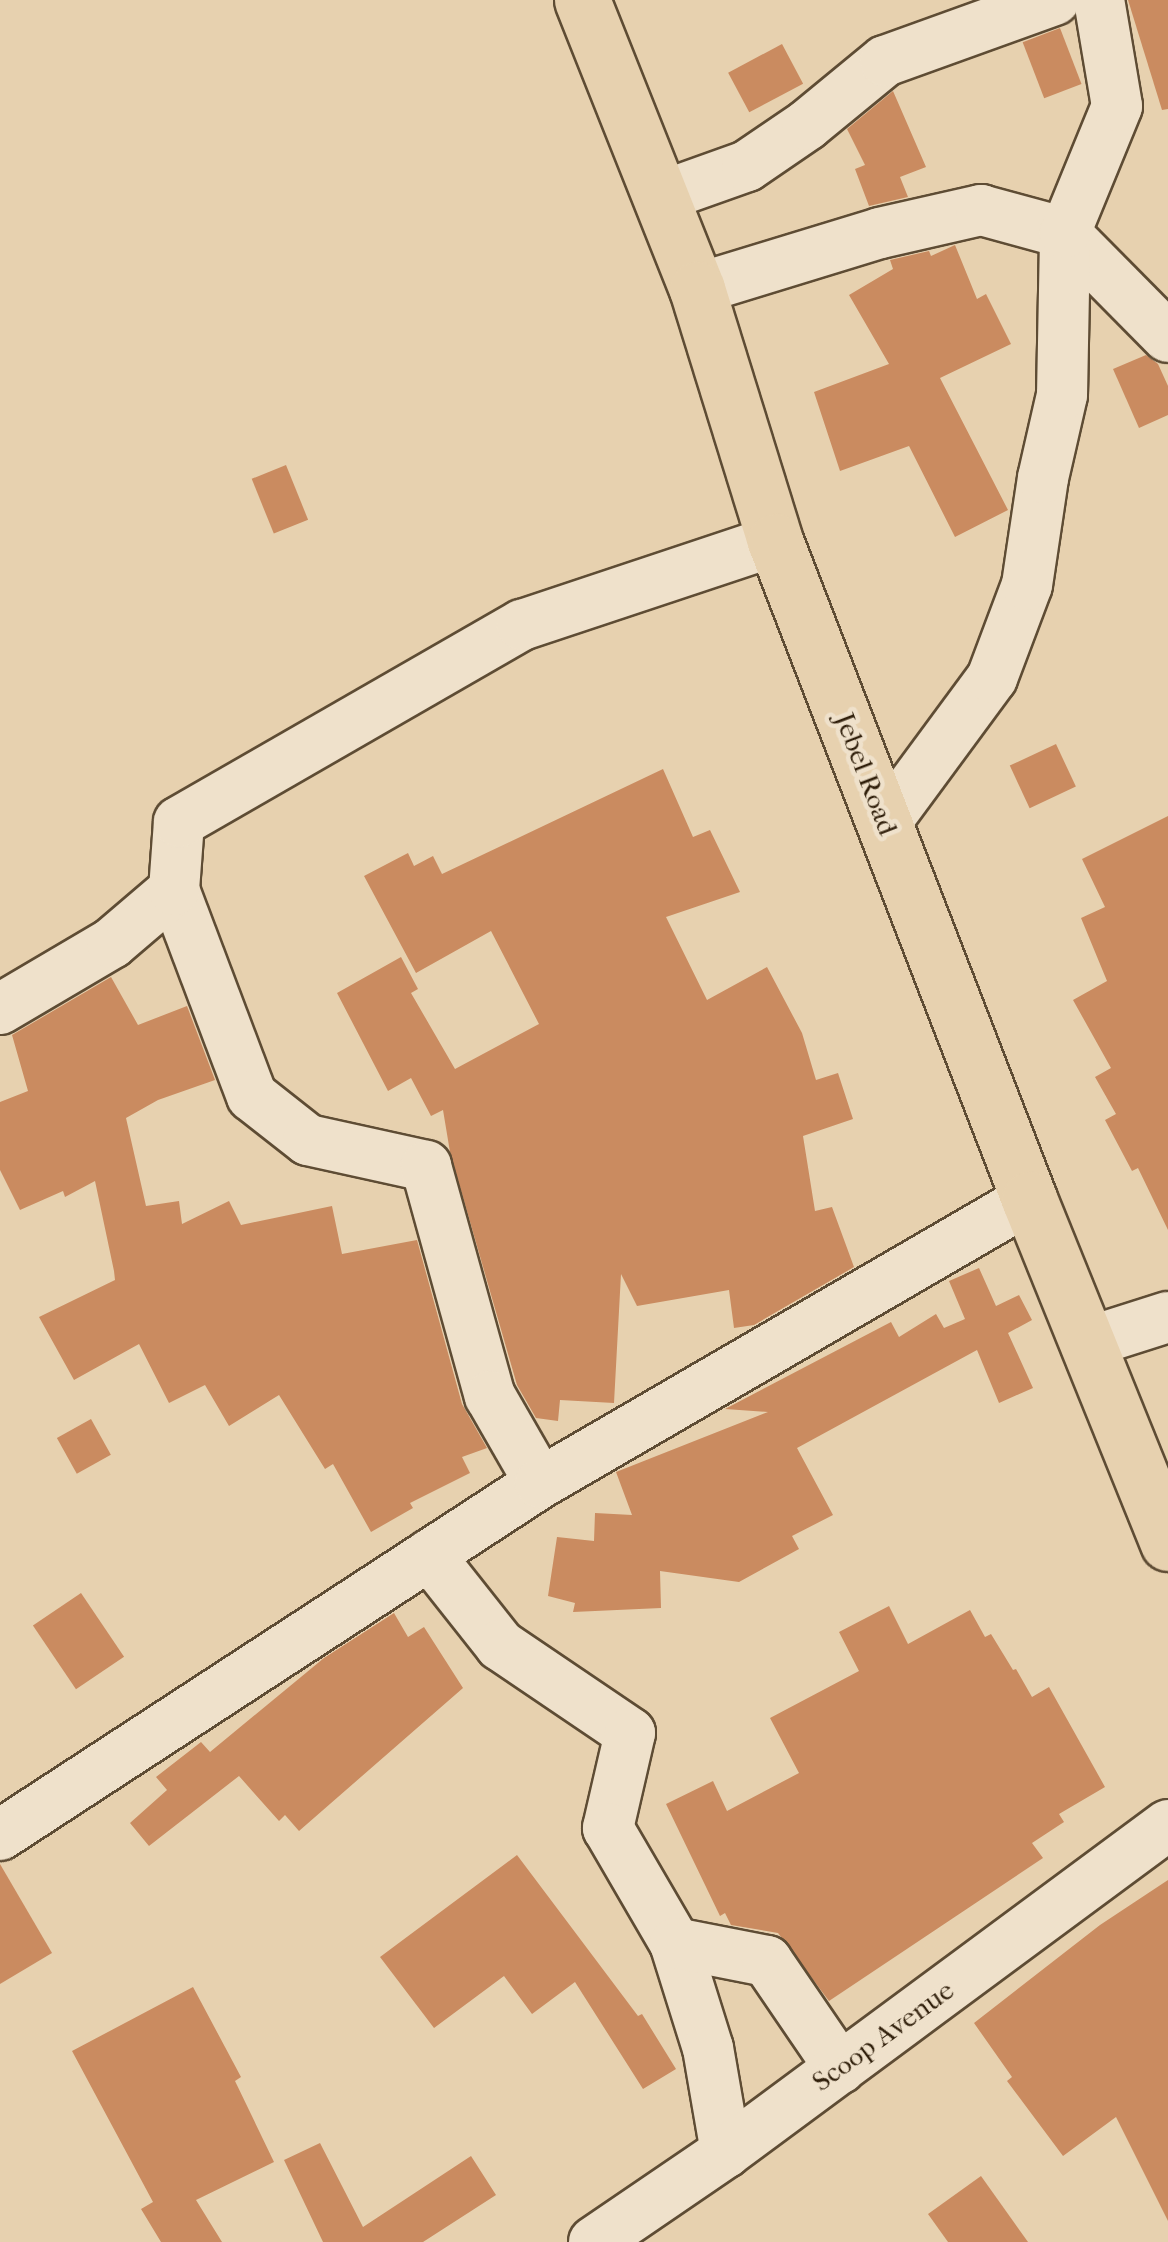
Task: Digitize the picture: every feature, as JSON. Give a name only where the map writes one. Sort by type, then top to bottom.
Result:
[{"type":"main road","name":"Jebel Road","points":[[582,0],[698,290],[775,542],[1028,1200],[1168,1542]]},
{"type":"street","points":[[660,197],[747,166],[807,125],[885,61],[1054,0]]},
{"type":"street","points":[[885,823],[992,678],[1026,586],[1042,478],[1062,395],[1065,233],[1117,106],[1099,0]]},
{"type":"street","points":[[698,290],[880,233],[981,210],[1065,233],[1168,337]]},
{"type":"street","points":[[540,1483],[490,1396],[426,1166],[308,1140],[252,1096],[174,890],[179,822],[522,625],[775,542]]},
{"type":"street","points":[[0,1009],[112,943],[174,890]]},
{"type":"street","points":[[0,1835],[540,1483],[1028,1200]]},
{"type":"street","points":[[1086,1343],[1168,1316]]},
{"type":"street","points":[[429,1555],[500,1646],[630,1734],[608,1828],[674,1942],[708,2048],[726,2152]]},
{"type":"street","name":"Scoop Avenue","points":[[594,2242],[726,2152],[1168,1825]]},
{"type":"street","points":[[674,1942],[767,1962],[840,2068]]},
{"type":"building","points":[[1128,0],[1168,0],[1168,109],[1162,110]]},
{"type":"building","points":[[1060,28],[1082,84],[1044,98],[1023,42]]},
{"type":"building","points":[[782,44],[803,84],[749,112],[728,73]]},
{"type":"building","points":[[893,91],[926,167],[900,177],[908,197],[869,206],[855,169],[865,165],[847,129]]},
{"type":"building","points":[[955,245],[977,299],[986,294],[1011,344],[940,378],[1008,510],[955,537],[909,446],[840,471],[814,392],[889,364],[849,295],[893,269],[890,260],[929,251],[931,256]]},
{"type":"building","points":[[1146,355],[1158,364],[1168,386],[1168,415],[1139,428],[1113,369]]},
{"type":"building","points":[[286,465],[308,520],[274,534],[252,479]]},
{"type":"building","points":[[1056,744],[1076,787],[1030,808],[1010,766]]},
{"type":"building","points":[[663,769],[693,837],[710,830],[740,892],[666,917],[707,1000],[767,967],[802,1033],[816,1080],[838,1073],[853,1119],[803,1136],[815,1211],[832,1207],[854,1267],[754,1325],[734,1328],[729,1290],[637,1306],[621,1274],[614,1403],[560,1400],[558,1421],[536,1418],[517,1385],[450,1152],[443,1110],[431,1116],[411,1078],[388,1091],[337,993],[401,957],[418,989],[411,993],[455,1069],[539,1024],[491,931],[416,973],[364,876],[408,853],[414,866],[433,856],[442,874]]},
{"type":"building","points":[[1168,816],[1168,1230],[1138,1168],[1132,1171],[1105,1120],[1116,1114],[1095,1077],[1111,1068],[1073,1000],[1107,981],[1081,918],[1105,907],[1082,859]]},
{"type":"building","points":[[111,977],[138,1025],[187,1006],[215,1080],[158,1100],[126,1118],[146,1206],[179,1201],[182,1224],[229,1201],[241,1225],[332,1206],[342,1254],[417,1240],[462,1404],[487,1448],[462,1457],[470,1473],[410,1503],[413,1508],[371,1532],[333,1464],[325,1469],[279,1395],[229,1426],[205,1385],[169,1403],[139,1344],[74,1380],[39,1317],[115,1280],[95,1181],[65,1197],[63,1191],[20,1210],[0,1170],[0,1102],[28,1091],[12,1035]]},
{"type":"building","points":[[979,1268],[996,1306],[1019,1295],[1032,1320],[1008,1333],[1033,1388],[999,1403],[977,1350],[797,1448],[833,1515],[792,1536],[799,1549],[739,1582],[660,1571],[661,1608],[573,1612],[575,1603],[548,1596],[557,1537],[594,1541],[595,1513],[632,1515],[616,1472],[768,1412],[725,1409],[891,1322],[899,1337],[936,1314],[944,1328],[965,1319],[949,1281]]},
{"type":"building","points":[[91,1419],[111,1455],[77,1474],[57,1438]]},
{"type":"building","points":[[81,1593],[124,1657],[76,1689],[33,1625]]},
{"type":"building","points":[[889,1606],[908,1644],[970,1610],[985,1637],[991,1634],[1032,1697],[1049,1687],[1105,1787],[1059,1814],[1064,1822],[1032,1843],[1043,1858],[829,2001],[778,1933],[731,1925],[725,1913],[720,1916],[666,1804],[713,1781],[727,1811],[799,1773],[770,1718],[859,1671],[839,1632]]},
{"type":"building","points":[[394,1613],[408,1637],[424,1627],[463,1688],[299,1831],[285,1815],[279,1821],[239,1776],[149,1846],[130,1823],[167,1790],[156,1777],[201,1742],[210,1752],[324,1658]]},
{"type":"building","points":[[517,1855],[638,2016],[642,2014],[676,2069],[643,2089],[575,1982],[532,2014],[504,1976],[434,2028],[380,1957]]},
{"type":"building","points":[[0,1864],[52,1953],[0,1984]]},
{"type":"building","points":[[1168,1880],[1168,2221],[1116,2117],[1063,2156],[1007,2081],[1012,2077],[974,2023],[1100,1925]]},
{"type":"building","points":[[193,1987],[241,2077],[235,2081],[274,2162],[196,2200],[222,2242],[161,2242],[141,2209],[153,2202],[72,2051]]},
{"type":"building","points":[[320,2143],[363,2227],[471,2156],[496,2195],[423,2242],[323,2242],[284,2160]]},
{"type":"building","points":[[981,2176],[1028,2242],[948,2242],[928,2214]]}]
